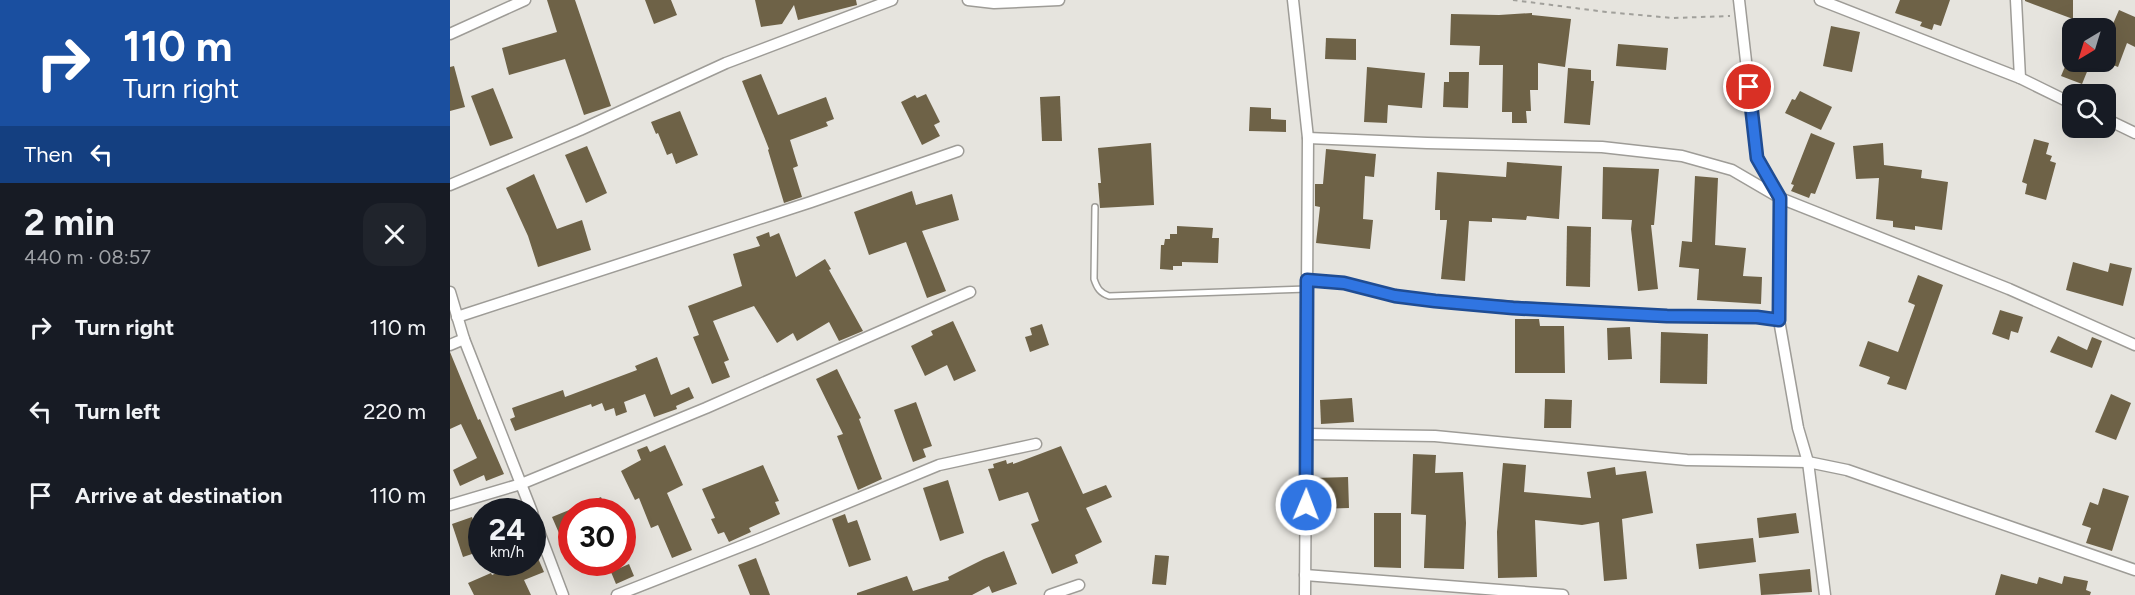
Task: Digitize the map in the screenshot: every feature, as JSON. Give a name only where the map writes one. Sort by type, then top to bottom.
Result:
[{"type":"street","points":[[450,34],[525,0]]},
{"type":"street","points":[[450,184],[580,130],[726,63],[892,0]]},
{"type":"street","points":[[968,0],[994,3],[1059,0]]},
{"type":"street","points":[[1293,0],[1308,138],[1305,595]]},
{"type":"street","points":[[1739,0],[1757,158],[1780,198],[1779,320],[1797,428],[1808,462],[1825,595]]},
{"type":"street","points":[[1820,0],[2020,78],[2062,99]]},
{"type":"street","points":[[2016,0],[2020,78]]},
{"type":"street","points":[[2116,124],[2135,133]]},
{"type":"street","points":[[1308,138],[1602,147],[1682,156],[1732,170],[1780,198],[2009,289],[2135,345]]},
{"type":"street","points":[[457,317],[811,202],[958,151]]},
{"type":"street","points":[[1307,284],[1344,283],[1395,296],[1513,308],[1678,316],[1757,317],[1779,320]]},
{"type":"street","points":[[450,292],[464,339],[526,498]]},
{"type":"street","points":[[450,506],[521,484],[706,408],[970,292]]},
{"type":"street","points":[[450,345],[464,339]]},
{"type":"street","points":[[1307,434],[1435,436],[1687,460],[1808,462],[1847,470],[2135,570]]},
{"type":"street","points":[[617,595],[939,465],[1036,444]]},
{"type":"street","points":[[546,549],[563,595]]},
{"type":"street","points":[[1305,575],[1563,595]]},
{"type":"street","points":[[1050,595],[1078,585]]},
{"type":"lane","points":[[1095,207],[1094,279],[1103,294],[1109,296],[1307,284]]},
{"type":"path","points":[[1513,0],[1673,18],[1742,16]]},
{"type":"building","points":[[547,0],[575,0],[611,106],[584,115],[565,59],[509,75],[502,48],[557,32]]},
{"type":"building","points":[[645,0],[671,0],[677,15],[654,24]]},
{"type":"building","points":[[755,0],[856,0],[857,5],[798,20],[794,5],[782,24],[761,27]]},
{"type":"building","points":[[1900,0],[1950,0],[1941,26],[1934,24],[1932,30],[1920,26],[1922,22],[1895,13]]},
{"type":"building","points":[[2073,0],[2073,18],[2070,18],[2025,1]]},
{"type":"building","points":[[2119,10],[2135,17],[2135,47],[2127,43],[2118,67],[2116,66],[2116,18]]},
{"type":"building","points":[[1532,13],[1532,15],[1571,19],[1565,67],[1538,63],[1538,90],[1530,90],[1531,111],[1526,111],[1527,123],[1512,123],[1512,112],[1502,112],[1503,65],[1479,65],[1480,46],[1450,45],[1451,14]]},
{"type":"building","points":[[1831,26],[1860,32],[1852,72],[1823,66]]},
{"type":"building","points":[[1326,38],[1356,39],[1356,60],[1325,59]]},
{"type":"building","points":[[1618,44],[1668,48],[1666,70],[1616,66]]},
{"type":"building","points":[[454,66],[465,107],[450,111],[450,67]]},
{"type":"building","points":[[1367,67],[1425,73],[1422,108],[1388,105],[1387,123],[1364,122]]},
{"type":"building","points":[[1568,68],[1591,70],[1591,81],[1594,81],[1590,125],[1564,123]]},
{"type":"building","points":[[1449,72],[1469,72],[1468,108],[1443,107],[1444,82],[1449,82]]},
{"type":"building","points":[[2063,72],[2087,72],[2082,84],[2061,76]]},
{"type":"building","points":[[761,74],[778,115],[826,97],[834,119],[826,122],[828,126],[790,140],[798,166],[793,168],[802,197],[784,203],[769,149],[742,81]]},
{"type":"building","points":[[493,88],[513,138],[490,146],[471,96]]},
{"type":"building","points":[[1800,91],[1832,107],[1821,130],[1785,113],[1792,99],[1795,100]]},
{"type":"building","points":[[926,94],[940,122],[934,125],[940,136],[922,145],[901,102],[915,95],[917,98]]},
{"type":"building","points":[[1060,96],[1062,141],[1042,141],[1040,97]]},
{"type":"building","points":[[1250,107],[1271,108],[1271,119],[1286,120],[1286,132],[1249,131]]},
{"type":"building","points":[[680,111],[698,155],[676,164],[672,153],[667,155],[651,122]]},
{"type":"building","points":[[1811,133],[1835,143],[1815,194],[1811,193],[1809,198],[1791,191],[1794,185],[1791,184]]},
{"type":"building","points":[[2034,139],[2049,143],[2046,154],[2052,156],[2050,161],[2056,163],[2046,200],[2025,194],[2027,184],[2022,182]]},
{"type":"building","points":[[1151,143],[1154,205],[1100,208],[1098,183],[1101,183],[1098,148]]},
{"type":"building","points":[[1883,143],[1884,165],[1922,170],[1921,178],[1948,182],[1942,230],[1915,226],[1915,230],[1893,227],[1893,221],[1876,219],[1879,178],[1856,179],[1853,146]]},
{"type":"building","points":[[587,146],[607,193],[586,203],[565,155]]},
{"type":"building","points":[[1326,149],[1376,154],[1374,177],[1365,176],[1363,219],[1373,220],[1370,249],[1316,243],[1320,207],[1315,206],[1315,184],[1323,184]]},
{"type":"building","points":[[1507,162],[1562,166],[1559,219],[1527,216],[1526,220],[1492,218],[1492,222],[1469,221],[1465,281],[1441,279],[1447,220],[1440,220],[1440,210],[1435,210],[1437,172],[1506,177]]},
{"type":"building","points":[[1603,167],[1659,169],[1654,225],[1651,225],[1658,289],[1638,291],[1632,220],[1602,219]]},
{"type":"building","points":[[534,174],[557,229],[582,220],[591,250],[538,267],[528,236],[506,188]]},
{"type":"building","points":[[1695,176],[1718,178],[1715,245],[1746,248],[1743,276],[1762,277],[1761,304],[1697,300],[1699,269],[1679,267],[1682,241],[1692,242]]},
{"type":"building","points":[[912,191],[916,205],[952,194],[959,220],[922,231],[946,291],[927,298],[906,242],[869,255],[854,212]]},
{"type":"building","points":[[1177,226],[1213,228],[1212,238],[1219,238],[1218,263],[1182,262],[1182,266],[1173,266],[1173,270],[1160,269],[1161,245],[1164,245],[1165,239],[1170,239],[1170,234],[1177,234]]},
{"type":"building","points":[[1567,226],[1591,227],[1590,287],[1566,286]]},
{"type":"building","points":[[769,232],[770,237],[779,233],[796,277],[825,259],[863,331],[839,341],[829,322],[797,341],[793,333],[777,343],[754,306],[713,321],[729,360],[724,362],[730,377],[712,384],[693,337],[699,335],[688,306],[742,286],[733,254],[760,246],[756,237]]},
{"type":"building","points":[[2073,262],[2108,272],[2110,263],[2132,268],[2123,306],[2066,290]]},
{"type":"building","points":[[1918,275],[1943,285],[1906,390],[1887,384],[1890,377],[1859,366],[1868,341],[1898,352],[1915,305],[1908,302]]},
{"type":"building","points":[[2000,310],[2023,317],[2018,333],[2011,331],[2009,340],[1992,334]]},
{"type":"building","points":[[1515,319],[1539,319],[1540,326],[1564,326],[1565,373],[1515,373]]},
{"type":"building","points":[[953,321],[976,371],[954,381],[947,365],[925,376],[911,346],[933,335],[931,331]]},
{"type":"building","points":[[1042,324],[1049,345],[1030,352],[1025,337],[1032,335],[1030,328]]},
{"type":"building","points":[[1630,327],[1632,359],[1608,360],[1607,328]]},
{"type":"building","points":[[1661,332],[1708,334],[1707,384],[1660,383]]},
{"type":"building","points":[[2058,336],[2087,350],[2092,337],[2102,341],[2092,368],[2050,352]]},
{"type":"building","points":[[450,352],[478,420],[480,419],[504,474],[486,481],[484,475],[460,486],[453,470],[477,458],[461,424],[450,429]]},
{"type":"building","points":[[657,357],[671,395],[689,387],[694,398],[676,406],[677,409],[654,417],[645,394],[624,402],[627,412],[616,416],[614,408],[605,411],[602,403],[592,407],[591,404],[515,431],[510,419],[515,417],[512,408],[563,390],[565,397],[637,370],[635,366]]},
{"type":"building","points":[[837,369],[861,418],[859,419],[882,479],[858,490],[837,436],[843,434],[816,379]]},
{"type":"building","points":[[2111,394],[2131,403],[2116,440],[2095,432]]},
{"type":"building","points":[[1352,398],[1354,422],[1321,424],[1320,400]]},
{"type":"building","points":[[1545,399],[1572,400],[1571,428],[1544,428]]},
{"type":"building","points":[[916,402],[932,446],[923,449],[926,457],[913,462],[894,410]]},
{"type":"building","points":[[665,445],[683,485],[667,493],[692,550],[672,558],[658,525],[651,528],[639,498],[634,498],[621,471],[641,460],[637,450],[647,446],[650,452]]},
{"type":"building","points":[[1061,446],[1083,494],[1106,485],[1112,497],[1086,508],[1102,542],[1075,555],[1078,563],[1052,574],[1031,524],[1039,521],[1028,492],[999,501],[988,469],[994,468],[993,464],[1006,460],[1007,464],[1013,462],[1013,464]]},
{"type":"building","points":[[1413,454],[1436,455],[1435,473],[1463,472],[1466,523],[1464,569],[1424,568],[1426,515],[1411,514]]},
{"type":"building","points":[[1503,463],[1526,465],[1524,492],[1591,498],[1587,472],[1615,467],[1616,475],[1646,471],[1653,513],[1622,519],[1627,579],[1604,581],[1599,522],[1582,525],[1535,520],[1537,577],[1498,578],[1497,532]]},
{"type":"building","points":[[763,465],[779,501],[775,502],[780,514],[749,528],[751,532],[729,542],[724,532],[718,534],[711,519],[715,518],[702,489]]},
{"type":"building","points":[[1348,477],[1349,508],[1316,509],[1314,478]]},
{"type":"building","points":[[948,480],[964,533],[940,541],[923,488]]},
{"type":"building","points":[[2103,488],[2129,496],[2112,551],[2086,543],[2091,528],[2082,525],[2090,502],[2098,505]]},
{"type":"building","points":[[1374,513],[1401,513],[1401,568],[1374,567]]},
{"type":"building","points":[[1796,513],[1799,533],[1759,538],[1757,518]]},
{"type":"building","points":[[845,514],[848,523],[857,520],[871,560],[849,567],[832,519]]},
{"type":"building","points":[[558,515],[558,531],[552,517]]},
{"type":"building","points":[[468,518],[468,555],[463,557],[452,524]]},
{"type":"building","points":[[1753,538],[1756,562],[1699,569],[1696,544]]},
{"type":"building","points":[[1004,551],[1017,584],[992,593],[989,586],[972,595],[857,595],[857,593],[907,576],[913,591],[949,580],[948,577]]},
{"type":"building","points":[[1155,555],[1169,556],[1166,585],[1152,584]]},
{"type":"building","points":[[756,558],[770,595],[750,595],[738,565]]},
{"type":"building","points":[[1810,569],[1812,592],[1761,595],[1759,574]]},
{"type":"building","points":[[2001,574],[2037,584],[2039,577],[2062,584],[2064,576],[2088,581],[2086,590],[2091,592],[2090,595],[1995,595]]},
{"type":"building","points":[[484,576],[534,576],[524,580],[531,595],[474,595],[468,583]]},
{"type":"building","points":[[613,576],[634,576],[616,584]]},
{"type":"route","points":[[1306,505],[1307,280],[1344,283],[1395,296],[1513,308],[1711,318],[1757,317],[1779,320],[1780,198],[1757,158],[1749,87]]}]
